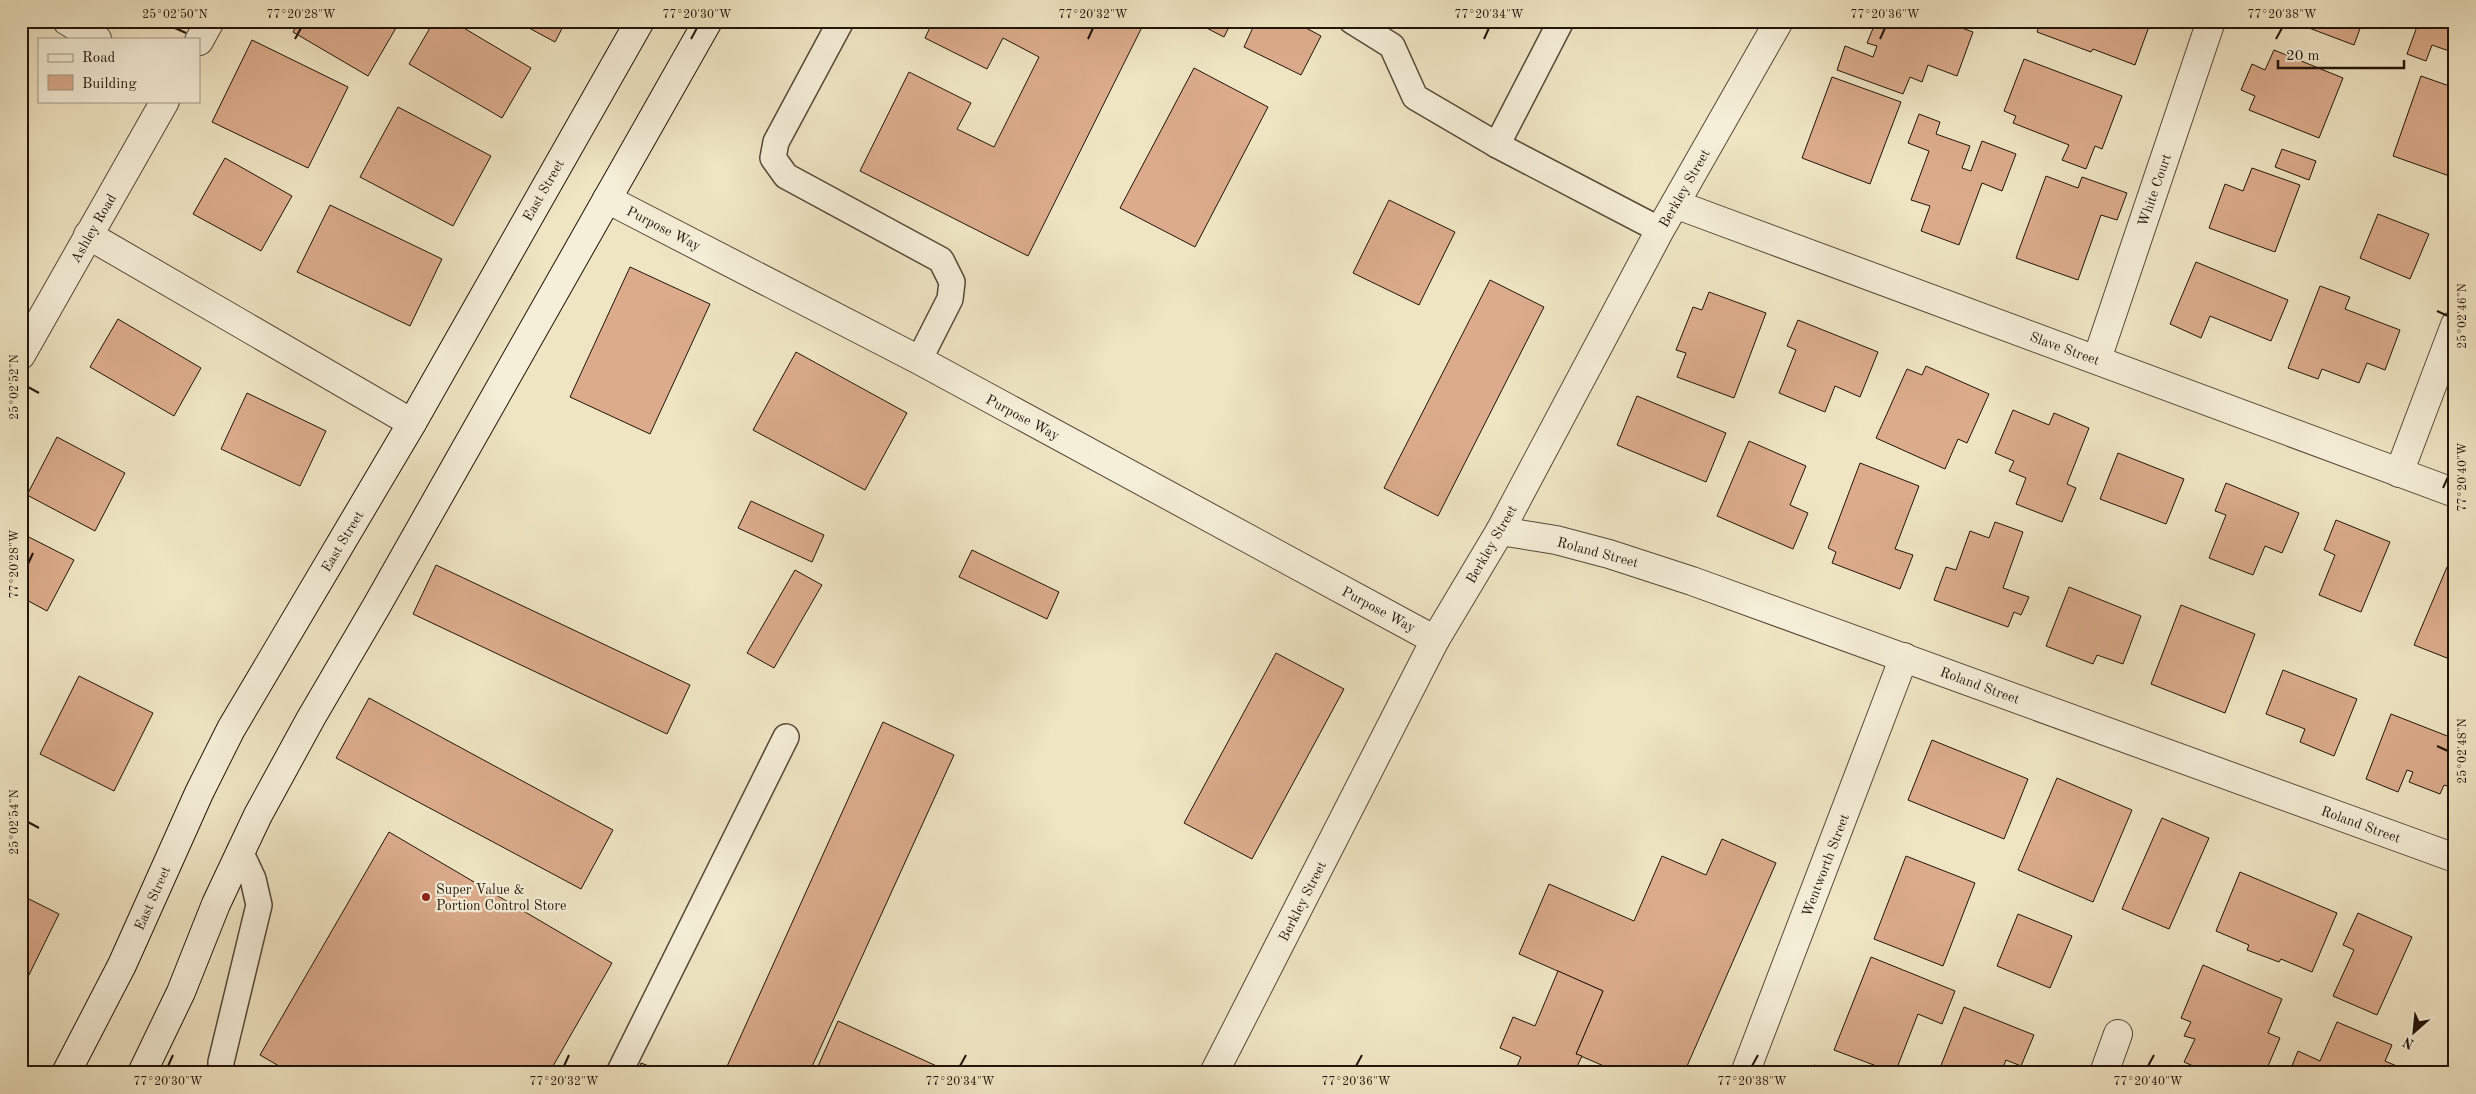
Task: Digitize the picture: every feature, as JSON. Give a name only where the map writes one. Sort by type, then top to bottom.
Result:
[{"type":"street","points":[[67,21],[95,38]]},
{"type":"street","points":[[200,39],[210,21]]},
{"type":"street","name":"East Street","points":[[66,1073],[122,965],[199,793],[231,729],[412,423],[640,21]]},
{"type":"street","points":[[142,1073],[181,992],[240,851],[310,718],[381,599],[708,21]]},
{"type":"street","name":"Berkley Street","points":[[1214,1072],[1435,640],[1500,531],[1660,230],[1779,21]]},
{"type":"street","name":"White Court","points":[[2097,360],[2211,21]]},
{"type":"street","name":"Ashley Road","points":[[21,355],[164,102]]},
{"type":"street","name":"Purpose Way","points":[[607,198],[918,360],[1435,640]]},
{"type":"street","name":"Slave Street","points":[[1675,204],[2455,493]]},
{"type":"street","points":[[88,235],[412,423]]},
{"type":"street","points":[[2399,473],[2455,325]]},
{"type":"street","name":"Roland Street","points":[[1500,531],[1556,540],[1609,554],[1692,581],[2455,858]]},
{"type":"street","name":"Wentworth Street","points":[[1745,1073],[1904,657]]},
{"type":"street","points":[[2104,1073],[2118,1034]]},
{"type":"lane","points":[[841,21],[776,142],[774,158],[786,176],[941,260],[952,282],[950,299],[918,360]]},
{"type":"lane","points":[[1352,21],[1392,46],[1415,97],[1497,146],[1660,230]]},
{"type":"lane","points":[[1497,146],[1561,21]]},
{"type":"lane","points":[[619,1073],[786,737]]},
{"type":"lane","points":[[221,1073],[221,1062],[259,905],[252,880],[240,851]]},
{"type":"building","points":[[299,21],[400,21],[368,76],[293,32]]},
{"type":"building","points":[[434,21],[452,21],[531,68],[502,118],[409,64]]},
{"type":"building","points":[[516,21],[566,21],[555,42]]},
{"type":"building","points":[[933,21],[1145,21],[1028,256],[860,171],[909,72],[971,103],[957,129],[994,147],[1039,57],[1003,38],[987,69],[925,38]]},
{"type":"building","points":[[1193,21],[1232,21],[1224,37]]},
{"type":"building","points":[[1256,21],[1293,21],[1321,36],[1301,75],[1244,47]]},
{"type":"building","points":[[1876,21],[1942,21],[1973,32],[1957,76],[1928,65],[1922,82],[1910,77],[1903,94],[1837,70],[1845,46],[1873,57],[1877,46],[1867,43]]},
{"type":"building","points":[[2041,21],[2151,21],[2135,65],[2093,49],[2091,52],[2037,32]]},
{"type":"building","points":[[2302,21],[2375,21],[2373,26],[2362,23],[2354,45],[2301,25]]},
{"type":"building","points":[[2419,21],[2455,21],[2455,53],[2432,45],[2426,61],[2407,54]]},
{"type":"building","points":[[252,40],[348,87],[308,168],[212,122]]},
{"type":"building","points":[[2274,50],[2343,78],[2319,138],[2249,110],[2255,96],[2241,90],[2252,64],[2265,70]]},
{"type":"building","points":[[2024,59],[2122,96],[2102,149],[2095,146],[2086,169],[2062,160],[2069,145],[2013,123],[2016,116],[2004,111]]},
{"type":"building","points":[[1194,68],[1268,107],[1195,247],[1120,208]]},
{"type":"building","points":[[2421,76],[2455,88],[2455,178],[2393,156]]},
{"type":"building","points":[[1832,77],[1901,102],[1870,184],[1802,158]]},
{"type":"building","points":[[398,107],[491,156],[453,226],[360,177]]},
{"type":"building","points":[[1919,114],[1940,122],[1936,134],[1970,146],[1962,168],[1971,171],[1982,141],[2016,154],[2002,191],[1982,183],[1959,245],[1921,231],[1930,206],[1911,200],[1929,151],[1908,143]]},
{"type":"building","points":[[2282,149],[2316,161],[2309,180],[2275,167]]},
{"type":"building","points":[[225,158],[292,196],[261,251],[193,214]]},
{"type":"building","points":[[2252,168],[2300,185],[2275,252],[2209,228],[2225,184],[2243,191]]},
{"type":"building","points":[[2046,176],[2078,188],[2082,177],[2127,193],[2117,220],[2101,215],[2078,280],[2016,258]]},
{"type":"building","points":[[1389,200],[1455,232],[1419,305],[1353,273]]},
{"type":"building","points":[[330,205],[442,259],[410,326],[297,272]]},
{"type":"building","points":[[21,209],[27,212],[21,223]]},
{"type":"building","points":[[2378,214],[2429,234],[2410,279],[2360,258]]},
{"type":"building","points":[[2196,262],[2288,300],[2271,341],[2210,316],[2201,338],[2170,324]]},
{"type":"building","points":[[630,267],[710,304],[650,434],[570,397]]},
{"type":"building","points":[[1490,280],[1544,307],[1438,516],[1384,488]]},
{"type":"building","points":[[2320,286],[2350,297],[2345,309],[2400,330],[2385,370],[2367,363],[2359,383],[2322,369],[2318,379],[2288,368]]},
{"type":"building","points":[[1709,292],[1766,313],[1734,398],[1677,377],[1686,353],[1676,350],[1693,307],[1702,310]]},
{"type":"building","points":[[118,319],[201,368],[174,416],[90,367]]},
{"type":"building","points":[[1798,320],[1878,352],[1860,397],[1835,386],[1825,412],[1779,393],[1796,350],[1787,346]]},
{"type":"building","points":[[796,352],[907,413],[865,490],[753,430]]},
{"type":"building","points":[[1926,366],[1989,394],[1967,443],[1958,439],[1945,469],[1876,438],[1907,369],[1922,375]]},
{"type":"building","points":[[247,393],[326,431],[300,486],[221,449]]},
{"type":"building","points":[[1637,396],[1726,433],[1706,482],[1617,445]]},
{"type":"building","points":[[2013,410],[2049,425],[2054,413],[2089,428],[2067,484],[2076,488],[2062,522],[2016,504],[2026,478],[2009,471],[2014,461],[1995,453]]},
{"type":"building","points":[[57,437],[125,473],[95,531],[27,495]]},
{"type":"building","points":[[1749,441],[1806,466],[1790,505],[1808,513],[1793,549],[1717,516]]},
{"type":"building","points":[[2118,453],[2184,479],[2166,524],[2100,499]]},
{"type":"building","points":[[1860,463],[1919,486],[1895,549],[1913,555],[1900,589],[1832,563],[1836,552],[1828,548]]},
{"type":"building","points":[[2226,483],[2299,513],[2282,553],[2265,546],[2253,575],[2209,558],[2226,515],[2215,511]]},
{"type":"building","points":[[751,501],[824,535],[812,562],[738,528]]},
{"type":"building","points":[[2336,520],[2390,542],[2361,612],[2319,595],[2335,555],[2324,550]]},
{"type":"building","points":[[1995,522],[2023,532],[2003,588],[2029,597],[2021,615],[2014,612],[2008,627],[1934,600],[1946,567],[1956,570],[1970,531],[1989,538]]},
{"type":"building","points":[[21,533],[74,560],[47,611],[21,597]]},
{"type":"building","points":[[972,550],[1059,592],[1047,619],[959,577]]},
{"type":"building","points":[[436,565],[690,685],[667,734],[413,614]]},
{"type":"building","points":[[2447,567],[2455,571],[2455,641],[2447,658],[2414,645]]},
{"type":"building","points":[[795,570],[822,585],[774,668],[747,653]]},
{"type":"building","points":[[2069,587],[2141,616],[2123,664],[2097,655],[2093,664],[2046,646]]},
{"type":"building","points":[[2181,605],[2255,634],[2225,713],[2151,684]]},
{"type":"building","points":[[1276,653],[1344,689],[1252,859],[1184,823]]},
{"type":"building","points":[[2283,670],[2357,699],[2334,756],[2300,742],[2305,729],[2266,714]]},
{"type":"building","points":[[79,676],[153,713],[114,791],[40,754]]},
{"type":"building","points":[[369,698],[613,830],[581,889],[336,758]]},
{"type":"building","points":[[2391,714],[2455,739],[2453,788],[2444,785],[2440,794],[2409,782],[2413,772],[2407,770],[2398,792],[2366,779]]},
{"type":"building","points":[[883,722],[954,755],[809,1073],[724,1073]]},
{"type":"building","points":[[1932,740],[2028,779],[2004,839],[1908,800]]},
{"type":"building","points":[[2057,778],[2132,810],[2093,902],[2018,870]]},
{"type":"building","points":[[2162,818],[2209,838],[2169,929],[2122,909]]},
{"type":"building","name":"Super Value & Portion Control Store","points":[[389,832],[612,963],[549,1073],[291,1073],[260,1055]]},
{"type":"building","points":[[1722,839],[1776,863],[1684,1073],[1620,1073],[1576,1054],[1603,991],[1519,954],[1549,884],[1634,921],[1662,856],[1706,875]]},
{"type":"building","points":[[1906,856],[1975,883],[1943,966],[1874,939]]},
{"type":"building","points":[[2240,872],[2337,913],[2312,972],[2281,959],[2279,962],[2247,950],[2249,945],[2216,931]]},
{"type":"building","points":[[21,895],[59,914],[21,991]]},
{"type":"building","points":[[2358,913],[2412,937],[2377,1015],[2333,996],[2354,950],[2343,945]]},
{"type":"building","points":[[2018,914],[2072,936],[2050,988],[1997,966]]},
{"type":"building","points":[[1871,957],[1955,991],[1942,1024],[1918,1014],[1895,1073],[1834,1050]]},
{"type":"building","points":[[2203,965],[2282,999],[2268,1033],[2280,1038],[2265,1073],[2209,1073],[2184,1062],[2195,1039],[2184,1036],[2191,1022],[2181,1018]]},
{"type":"building","points":[[1558,971],[1603,991],[1576,1054],[1582,1056],[1574,1073],[1514,1073],[1521,1057],[1500,1048],[1513,1017],[1535,1026]]},
{"type":"building","points":[[1964,1007],[2034,1035],[2021,1066],[2006,1060],[2001,1073],[1938,1073]]},
{"type":"building","points":[[838,1021],[941,1068],[939,1073],[815,1073]]},
{"type":"building","points":[[2337,1022],[2392,1045],[2385,1061],[2399,1067],[2396,1073],[2289,1073],[2298,1051],[2320,1061]]},
{"type":"building","points":[[641,1063],[667,1073],[637,1073]]},
{"type":"building","points":[[1814,1065],[1834,1073],[1811,1073]]},
{"type":"place","name":"Super Value & Portion Control Store","points":[[426,897]]}]
